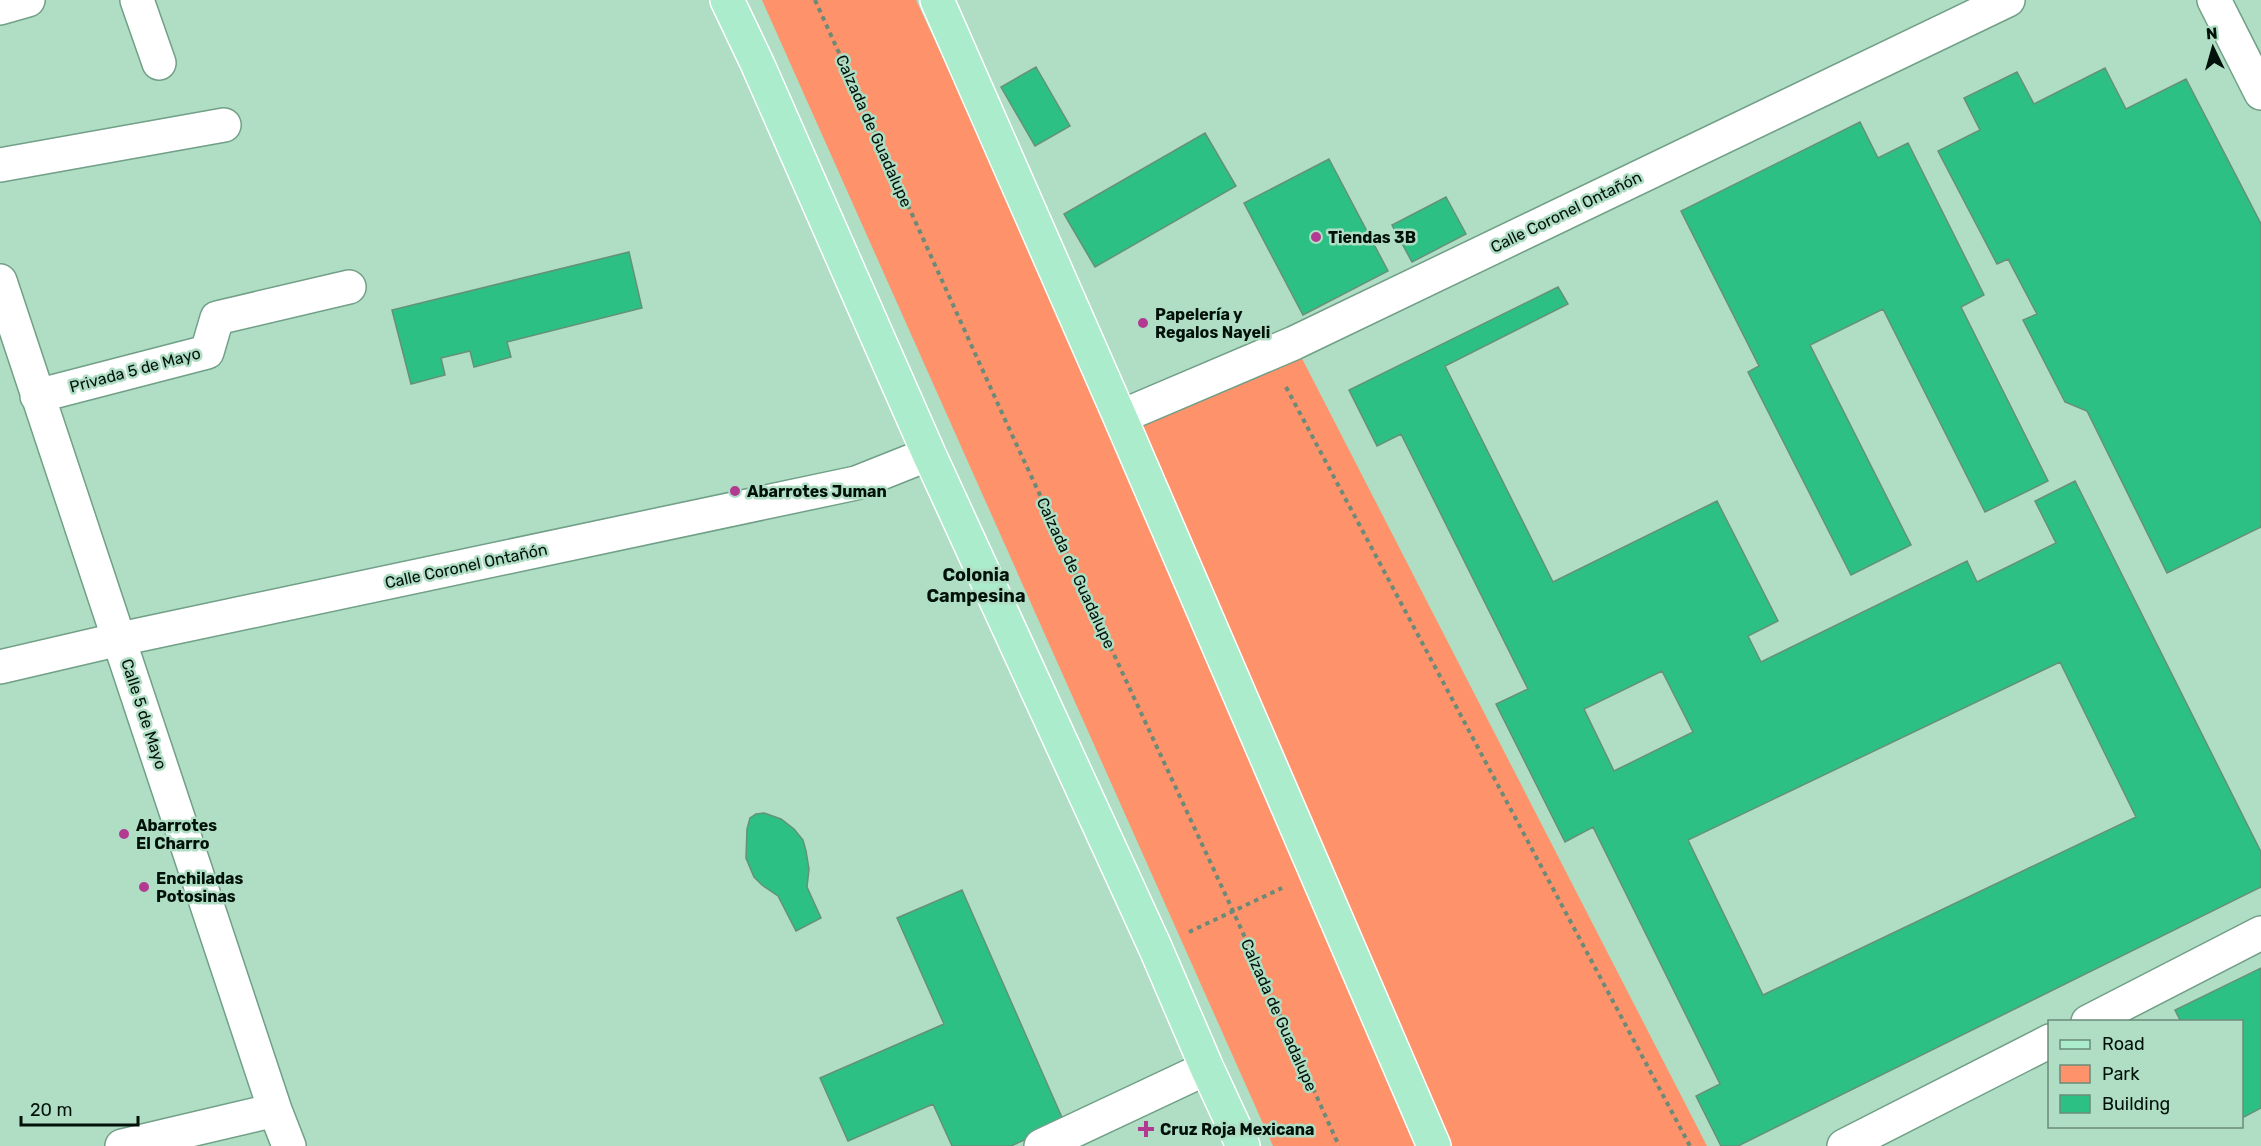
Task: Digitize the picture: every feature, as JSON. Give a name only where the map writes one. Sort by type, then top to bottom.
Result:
[{"type":"main road","points":[[727,0],[929,454],[1155,947],[1243,1146]]},
{"type":"main road","points":[[937,0],[1120,417],[1434,1146]]},
{"type":"street","points":[[0,8],[28,0]]},
{"type":"street","points":[[137,0],[159,63]]},
{"type":"street","name":"Calle Coronel Ontañón","points":[[1120,417],[1269,354],[2008,0]]},
{"type":"street","points":[[2214,0],[2261,93]]},
{"type":"street","points":[[0,165],[224,125]]},
{"type":"street","name":"Calle 5 de Mayo","points":[[0,281],[275,1110],[289,1146]]},
{"type":"street","name":"Privada 5 de Mayo","points":[[37,396],[207,352],[217,318],[349,287]]},
{"type":"street","name":"Calle Coronel Ontañón","points":[[0,667],[120,639],[856,483],[929,454]]},
{"type":"street","points":[[2092,1020],[2261,933]]},
{"type":"street","points":[[1845,1146],[2048,1042]]},
{"type":"street","points":[[1041,1146],[1207,1068]]},
{"type":"street","points":[[122,1146],[275,1110]]},
{"type":"path","name":"Calzada de Guadalupe","points":[[815,0],[1339,1146]]},
{"type":"path","points":[[1269,354],[1690,1146]]},
{"type":"path","points":[[1155,947],[1317,872]]},
{"type":"green space","points":[[762,0],[916,0],[1094,383],[1430,1146],[1273,1146]]},
{"type":"green space","points":[[1294,343],[1707,1146],[1434,1146],[1120,417]]},
{"type":"building","points":[[1036,67],[1070,126],[1035,146],[1001,87]]},
{"type":"building","points":[[2105,68],[2126,109],[2186,79],[2261,224],[2261,527],[2167,573],[2087,411],[2065,402],[2023,320],[2037,314],[2008,259],[1997,264],[1938,151],[1980,130],[1964,98],[2017,72],[2034,104]]},
{"type":"building","points":[[1860,122],[1878,158],[1908,143],[1984,295],[1961,307],[2048,481],[1985,512],[1883,309],[1810,345],[1911,545],[1851,575],[1748,372],[1759,366],[1681,211]]},
{"type":"building","points":[[1205,133],[1236,186],[1095,267],[1064,214]]},
{"type":"building","name":"Tiendas 3B","points":[[1329,159],[1388,271],[1303,315],[1244,203]]},
{"type":"building","points":[[1446,197],[1466,234],[1412,262],[1392,225]]},
{"type":"building","points":[[629,252],[642,308],[507,342],[511,357],[474,367],[470,351],[441,358],[445,375],[411,384],[392,310]]},
{"type":"building","points":[[1558,287],[1568,304],[1445,366],[1553,582],[1717,501],[1778,621],[1748,636],[1761,662],[1967,561],[1977,582],[2056,543],[2035,501],[2075,481],[2261,852],[2261,887],[1738,1146],[1721,1146],[1696,1096],[1720,1084],[1593,827],[1565,842],[1496,704],[1528,689],[1401,434],[1377,446],[1349,390]],"holes":[[[2060,662],[2136,817],[1763,995],[1688,840]],[[1662,671],[1693,732],[1614,771],[1584,709]]]},
{"type":"building","points":[[764,813],[781,819],[794,829],[803,840],[806,851],[809,869],[807,887],[821,918],[796,931],[778,896],[754,877],[746,858],[747,829],[750,818]]},
{"type":"building","points":[[962,890],[1064,1122],[1011,1146],[952,1146],[933,1104],[848,1141],[820,1078],[944,1024],[897,918]]},
{"type":"building","points":[[2261,968],[2261,1108],[2243,1117],[2243,1020],[2180,1020],[2175,1010]]},
{"type":"place","name":"Tiendas 3B","points":[[1316,237]]},
{"type":"place","name":"Papelería y Regalos Nayeli","points":[[1143,323]]},
{"type":"place","name":"Abarrotes Juman","points":[[735,491]]},
{"type":"place","name":"Abarrotes El Charro","points":[[124,834]]},
{"type":"place","name":"Enchiladas Potosinas","points":[[144,887]]},
{"type":"place","name":"Cruz Roja Mexicana","points":[[1146,1129]]},
{"type":"district","name":"Colonia Campesina","points":[[976,585]]}]
